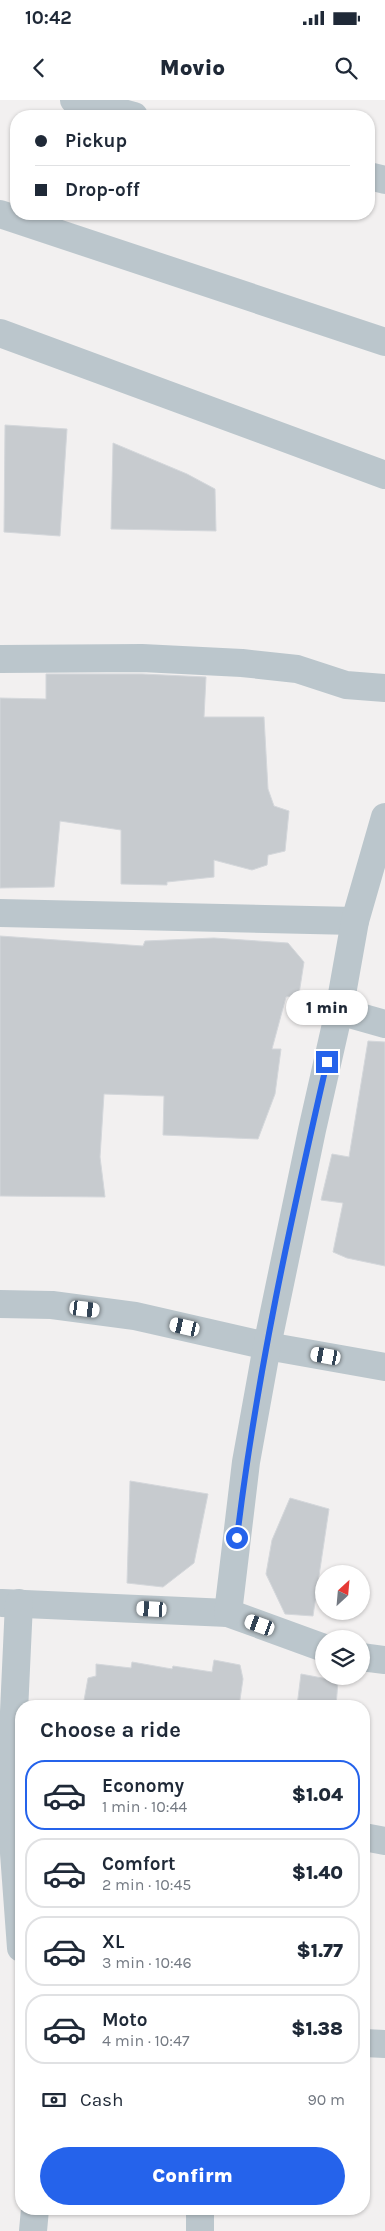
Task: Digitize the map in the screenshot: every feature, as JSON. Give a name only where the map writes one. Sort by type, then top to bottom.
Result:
[{"type":"street","points":[[74,100],[112,110]]},
{"type":"street","points":[[18,220],[385,342]]},
{"type":"street","points":[[0,333],[385,476]]},
{"type":"street","points":[[0,658],[142,658],[242,663],[297,669],[346,685],[385,688]]},
{"type":"street","points":[[228,1613],[246,1462],[267,1346],[339,1011],[355,921],[385,817]]},
{"type":"street","points":[[0,913],[355,921]]},
{"type":"street","points":[[339,1011],[385,1024]]},
{"type":"street","points":[[0,1304],[52,1305],[135,1316],[267,1346],[385,1367]]},
{"type":"street","points":[[15,1867],[10,1799],[9,1603],[228,1613],[315,1645]]},
{"type":"street","points":[[370,1659],[385,1660]]},
{"type":"street","points":[[370,1838],[385,1841]]},
{"type":"street","points":[[370,2043],[385,2044]]},
{"type":"street","points":[[33,2231],[34,2215]]},
{"type":"street","points":[[200,2215],[200,2231]]},
{"type":"building","points":[[5,425],[67,429],[60,536],[4,532]]},
{"type":"building","points":[[113,443],[187,474],[215,489],[216,531],[111,529]]},
{"type":"building","points":[[46,674],[142,674],[206,677],[204,717],[264,717],[268,789],[274,806],[289,811],[285,851],[268,855],[267,865],[252,870],[214,860],[214,877],[167,882],[167,885],[121,884],[121,830],[60,821],[54,887],[0,888],[0,698],[46,699]]},
{"type":"building","points":[[0,936],[143,946],[145,941],[214,938],[288,943],[304,962],[299,994],[286,997],[272,1049],[281,1049],[275,1094],[258,1139],[163,1135],[164,1096],[104,1094],[100,1157],[105,1197],[0,1196]]},
{"type":"building","points":[[368,1041],[385,1042],[385,1266],[347,1258],[333,1252],[343,1203],[321,1200],[332,1154],[349,1157]]},
{"type":"building","points":[[130,1481],[208,1494],[194,1563],[163,1587],[127,1583]]},
{"type":"building","points":[[290,1498],[329,1509],[321,1565],[315,1565],[313,1616],[285,1614],[266,1574],[272,1540]]},
{"type":"building","points":[[214,1660],[240,1665],[243,1679],[240,1700],[84,1700],[88,1678],[96,1676],[96,1664],[131,1668],[132,1662],[172,1669],[173,1666],[212,1672]]},
{"type":"building","points":[[301,1674],[315,1677],[315,1685],[338,1685],[336,1700],[298,1700]]},
{"type":"route","points":[[237,1538],[246,1462],[267,1346],[327,1062]]}]
